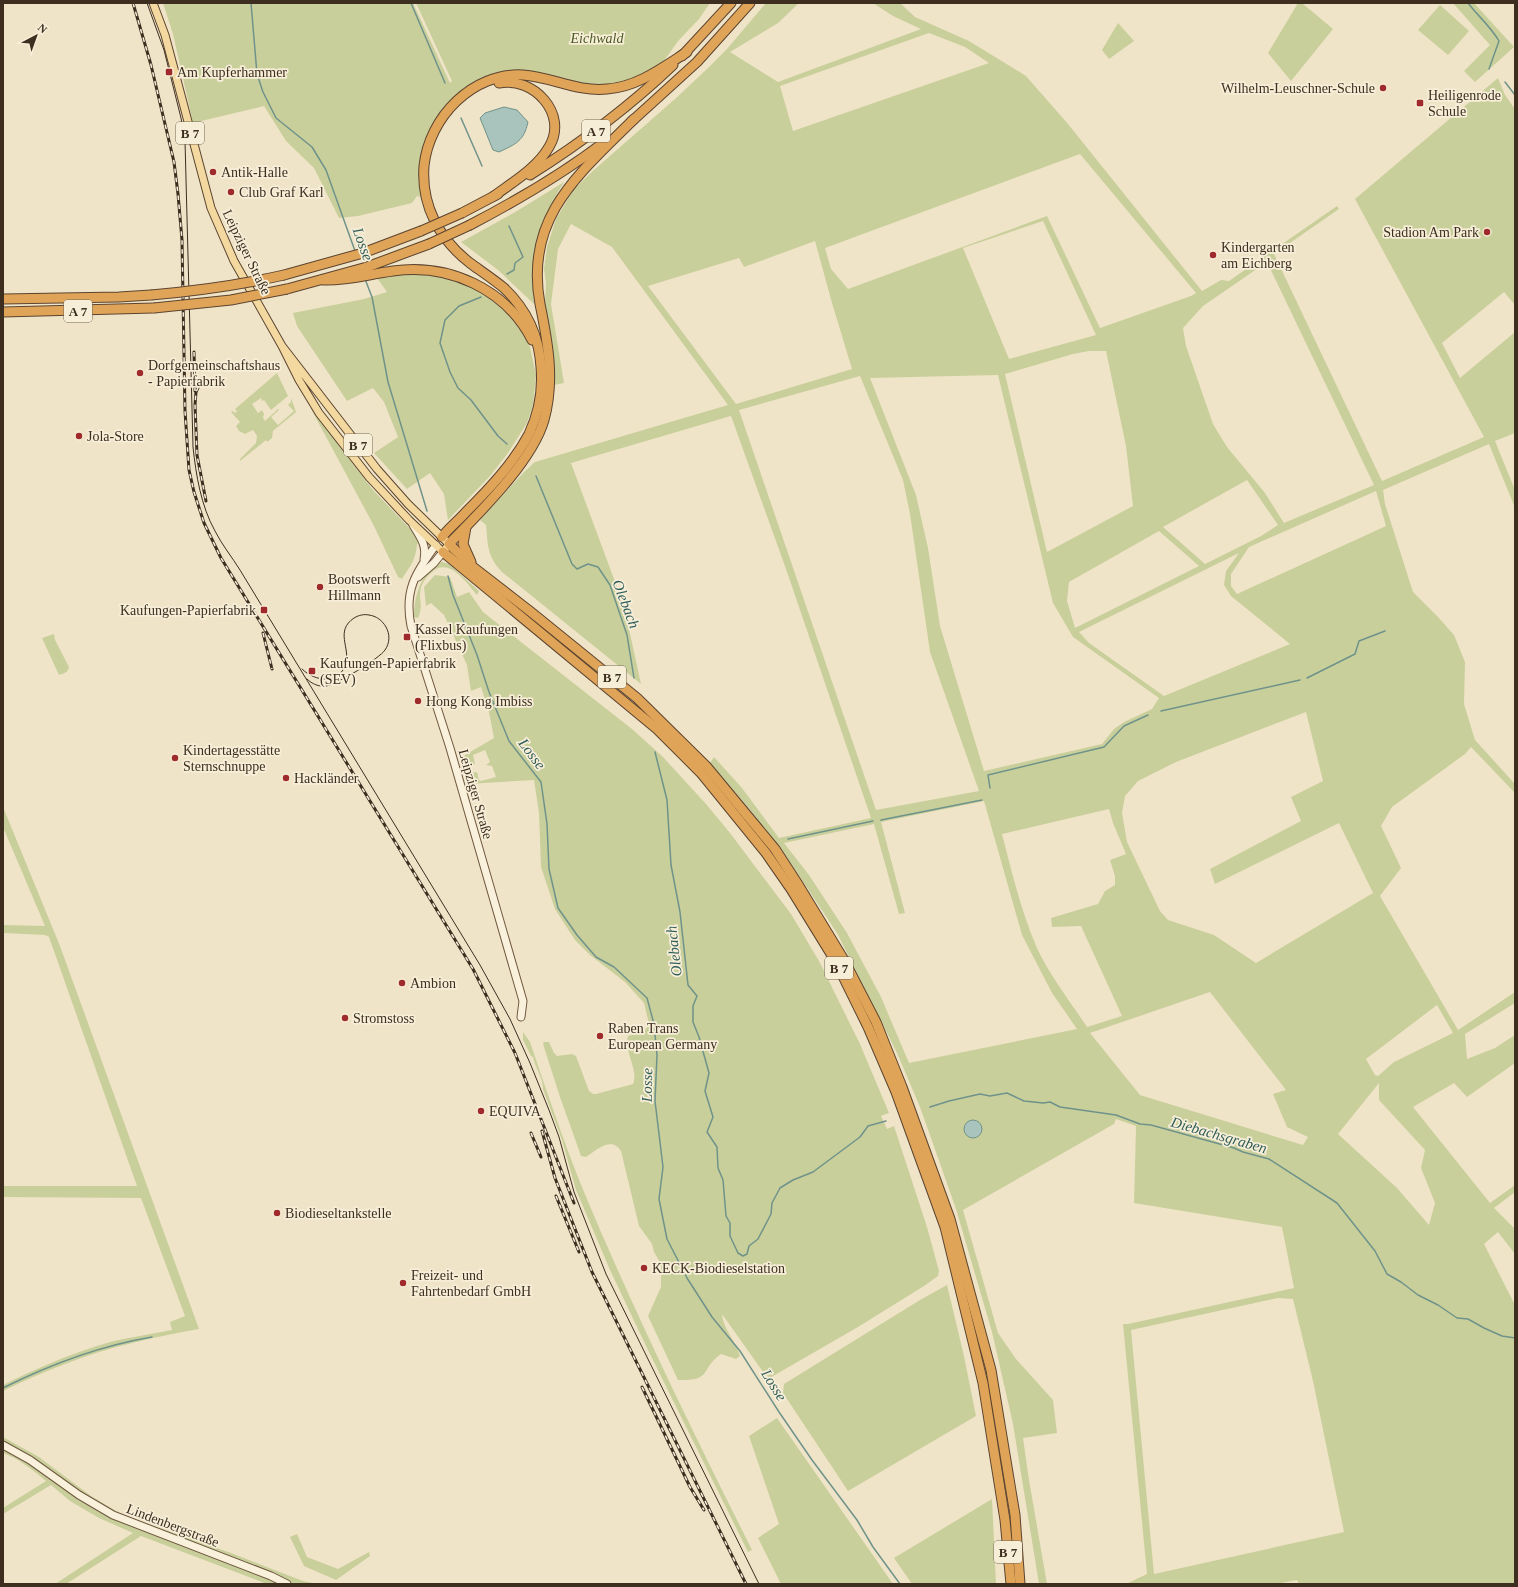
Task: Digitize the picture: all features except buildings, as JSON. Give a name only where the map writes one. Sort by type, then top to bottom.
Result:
[{"type":"highway","name":"A 7","points":[[3,299],[119,297],[193,292],[284,275],[381,247],[462,213],[551,162],[608,122],[646,90],[686,52],[731,3]]},
{"type":"highway","name":"A 7","points":[[3,312],[154,308],[224,301],[287,289],[323,280],[340,278],[429,244],[503,208],[598,148],[634,119],[697,62],[750,3]]},
{"type":"highway","points":[[449,544],[513,474],[530,450],[544,422],[549,400],[551,378],[540,352],[536,336],[518,304],[504,288],[456,251],[444,238],[435,223],[426,198],[424,181],[426,155],[434,130],[444,115],[462,96],[492,79],[523,75],[584,89],[596,90],[616,88],[640,80],[686,52]]},
{"type":"highway","points":[[494,196],[539,161],[549,148],[554,137],[554,122],[550,108],[546,102],[530,87],[516,82],[502,82],[486,87],[471,94],[452,111],[442,125],[432,148],[428,164],[428,189],[435,214],[447,236],[465,254],[506,285],[524,306],[538,330],[546,365]]},
{"type":"highway","points":[[442,537],[506,469],[523,444],[534,421],[541,399],[546,365],[538,284],[538,262],[546,227],[568,186],[634,119]]},
{"type":"highway","points":[[340,278],[415,269],[440,271],[462,277],[503,303],[520,321],[546,365]]},
{"type":"highway","points":[[466,526],[463,544],[473,567]]},
{"type":"highway","name":"B 7","points":[[449,544],[473,567],[637,698],[707,767],[775,849],[844,960],[876,1022],[902,1087],[950,1219],[992,1370],[1015,1515],[1020,1584]]},
{"type":"highway","name":"B 7","points":[[439,549],[651,725],[701,773],[766,853],[791,889],[836,962],[868,1027],[896,1092],[945,1227],[983,1383],[1005,1520],[1011,1584]]},
{"type":"main road","name":"Leipziger Straße","points":[[153,3],[164,35],[211,208],[234,261],[282,346],[298,380],[319,413],[369,477],[409,520],[439,549]]},
{"type":"main road","name":"Leipziger Straße","points":[[282,346],[377,469],[408,504],[442,537]]},
{"type":"main road","name":"B 7","points":[[442,537],[449,544]]},
{"type":"main road","points":[[439,549],[442,537]]},
{"type":"main road","points":[[439,549],[449,544]]},
{"type":"street","points":[[409,520],[424,544],[426,551],[424,561]]},
{"type":"street","name":"Leipziger Straße","points":[[439,549],[424,561],[410,588],[408,613],[450,748],[523,1001],[521,1016]]},
{"type":"street","name":"Leipziger Straße","points":[[415,580],[434,563],[439,549]]},
{"type":"street","name":"Lindenbergstraße","points":[[3,1445],[30,1460],[87,1500],[113,1515],[287,1584]]},
{"type":"green space","name":"Eichwald","points":[[163,3],[413,3],[450,83],[452,81],[416,3],[710,3],[699,19],[679,40],[663,62],[652,70],[621,84],[596,87],[540,74],[479,82],[430,138],[424,198],[417,196],[412,203],[358,216],[339,218],[314,168],[286,141],[264,106],[193,123],[173,34]]},
{"type":"green space","points":[[766,3],[799,3],[778,23],[730,52],[778,82],[921,29],[893,16],[873,3],[900,3],[915,17],[969,41],[1026,76],[1068,124],[1202,291],[1221,280],[1229,281],[1337,206],[1339,209],[1274,254],[1382,481],[1484,437],[1355,199],[1498,78],[1505,95],[1515,109],[1515,305],[1504,292],[1442,343],[1460,378],[1515,332],[1515,433],[1495,441],[1515,490],[1515,508],[1489,444],[1383,490],[1385,504],[1413,592],[1454,635],[1465,662],[1464,704],[1475,740],[1515,784],[1515,793],[1471,747],[1465,754],[1392,807],[1381,826],[1401,868],[1380,896],[1458,1030],[1515,992],[1515,1003],[1465,1034],[1467,1059],[1495,1048],[1515,1035],[1515,1063],[1467,1097],[1454,1083],[1413,1107],[1490,1203],[1515,1185],[1515,1192],[1494,1208],[1515,1229],[1515,1254],[1498,1232],[1484,1244],[1515,1305],[1515,1584],[1299,1584],[1297,1580],[1276,1584],[1126,1584],[1147,1574],[1123,1324],[1294,1288],[1282,1227],[1134,1203],[1136,1126],[1116,1119],[1114,1124],[963,1210],[998,1333],[1016,1359],[1053,1400],[1057,1433],[1023,1438],[1047,1584],[1039,1584],[1013,1424],[992,1332],[956,1209],[920,1107],[897,1053],[837,933],[786,856],[751,811],[710,763],[714,757],[742,788],[779,838],[871,818],[786,569],[731,416],[571,463],[624,606],[641,684],[502,572],[493,561],[489,550],[486,525],[480,520],[535,462],[728,405],[612,247],[571,224],[558,249],[551,304],[564,383],[554,385],[553,350],[545,303],[546,283],[544,269],[547,247],[556,219],[574,189],[675,99],[727,49]],"holes":[[[929,33],[965,47],[989,63],[793,131],[780,86]],[[1080,154],[1196,293],[1100,328],[1047,216],[848,289],[831,269],[825,248]],[[1043,221],[1096,335],[1009,359],[963,248]],[[815,241],[852,369],[736,404],[648,286],[739,258],[744,267]],[[1267,262],[1374,485],[1284,523],[1265,493],[1227,447],[1213,424],[1186,346],[1183,328],[1203,306]],[[1089,351],[1106,351],[1126,446],[1133,506],[1047,552],[1005,374],[1073,354]],[[998,375],[1053,603],[1073,637],[1159,698],[1152,709],[1124,722],[1114,729],[1102,744],[984,771],[940,626],[928,548],[916,495],[870,378]],[[860,376],[903,480],[910,514],[930,652],[979,791],[876,810],[739,410]],[[1247,480],[1278,525],[1261,536],[1205,564],[1163,527]],[[1376,491],[1386,526],[1237,594],[1231,586],[1231,574],[1249,547]],[[1159,531],[1199,566],[1075,628],[1067,601],[1069,582]],[[1239,553],[1226,571],[1224,585],[1231,596],[1290,644],[1164,696],[1089,643],[1079,632]],[[1306,712],[1323,781],[1291,797],[1301,821],[1210,869],[1215,884],[1339,823],[1373,893],[1256,963],[1214,935],[1168,920],[1160,911],[1127,842],[1122,813],[1125,796],[1138,781],[1176,762]],[[984,801],[1022,935],[1052,993],[1077,1029],[909,1063],[881,997],[847,933],[809,875],[784,843],[874,824],[899,914],[905,913],[881,822]],[[1109,809],[1113,823],[1126,854],[1110,860],[1115,876],[1115,885],[1105,891],[1098,904],[1051,918],[1052,927],[1081,926],[1122,1016],[1087,1027],[1054,978],[1037,948],[1026,920],[1002,834]],[[1210,992],[1286,1090],[1273,1094],[1287,1127],[1308,1137],[1303,1145],[1140,1095],[1090,1033]],[[1437,1005],[1453,1033],[1394,1062],[1378,1076],[1375,1075],[1366,1059]],[[1379,1083],[1379,1100],[1425,1150],[1421,1168],[1435,1203],[1429,1225],[1397,1188],[1338,1134]],[[1278,1298],[1293,1299],[1313,1381],[1344,1532],[1154,1574],[1131,1330]]]},
{"type":"green space","points":[[1298,3],[1302,3],[1333,29],[1291,81],[1268,53]]},
{"type":"green space","points":[[1453,3],[1474,3],[1514,47],[1475,82],[1464,71],[1490,45]]},
{"type":"green space","points":[[1440,5],[1469,31],[1448,55],[1418,30]]},
{"type":"green space","points":[[1118,23],[1134,41],[1109,59],[1102,50]]},
{"type":"green space","points":[[564,182],[548,212],[538,240],[534,270],[534,304],[498,270],[461,242],[517,211]]},
{"type":"green space","points":[[430,273],[466,284],[501,306],[520,330],[530,347],[536,375],[533,405],[527,423],[508,453],[490,476],[448,520],[444,494],[430,473],[407,489],[374,453],[398,437],[384,402],[373,388],[347,401],[297,326],[293,313],[364,299],[387,292],[377,278],[401,274]]},
{"type":"green space","points":[[277,373],[288,396],[271,410],[261,398],[252,404],[258,413],[262,410],[265,421],[278,409],[279,410],[271,417],[278,425],[294,411],[288,405],[291,402],[291,398],[296,412],[273,431],[272,438],[267,442],[266,440],[240,461],[240,459],[256,443],[257,436],[253,430],[245,434],[239,431],[236,426],[240,422],[231,412],[233,411],[235,413],[237,411],[235,409]]},
{"type":"green space","points":[[310,407],[373,490],[419,538],[421,543],[417,544],[414,559],[402,579],[398,577],[374,526]]},
{"type":"green space","points":[[442,562],[449,564],[479,591],[477,595],[457,573],[444,567],[437,568],[422,584],[420,592],[420,613],[418,618],[414,617],[415,601],[420,585],[429,571]]},
{"type":"green space","points":[[435,575],[450,577],[457,597],[469,592],[483,612],[632,729],[663,757],[706,804],[730,833],[791,914],[819,961],[860,1044],[889,1113],[881,1116],[887,1129],[894,1126],[927,1227],[939,1271],[938,1276],[858,1327],[768,1379],[722,1314],[727,1330],[736,1345],[740,1356],[736,1359],[721,1354],[701,1376],[696,1379],[678,1380],[648,1316],[661,1287],[661,1264],[654,1252],[652,1244],[639,1226],[621,1151],[617,1147],[608,1144],[586,1157],[581,1156],[543,1044],[544,1042],[549,1042],[557,1056],[572,1054],[576,1056],[589,1091],[593,1094],[633,1084],[634,1073],[627,1042],[628,1036],[644,1032],[649,1024],[644,1003],[625,982],[590,955],[575,940],[555,909],[541,867],[539,813],[534,780],[467,784],[465,774],[477,772],[479,780],[481,781],[496,777],[492,766],[486,765],[490,762],[485,750],[473,755],[475,764],[463,770],[460,758],[494,738],[489,712],[481,687],[471,691],[467,665],[444,615],[431,603],[426,606],[424,587]]},
{"type":"green space","points":[[54,634],[55,640],[69,667],[67,672],[59,675],[42,638]]},
{"type":"green space","points":[[3,807],[60,946],[199,1329],[148,1339],[98,1352],[49,1370],[3,1391],[3,1385],[73,1354],[115,1341],[172,1330],[170,1322],[185,1316],[141,1198],[3,1197],[3,1186],[137,1186],[49,937],[45,935],[3,933],[3,925],[45,926],[3,827]]},
{"type":"green space","points":[[523,1032],[530,1042],[570,1155],[603,1238],[665,1372],[752,1550],[748,1552],[610,1270],[576,1190],[562,1140],[543,1089],[542,1080],[533,1057],[531,1056],[523,1040]]},
{"type":"green space","points":[[947,1285],[964,1356],[976,1416],[848,1491],[783,1393],[784,1384]]},
{"type":"green space","points":[[777,1418],[893,1584],[781,1584],[758,1538],[779,1524],[749,1436]]},
{"type":"green space","points":[[3,1437],[39,1457],[91,1496],[121,1514],[231,1553],[303,1581],[318,1584],[267,1584],[141,1536],[66,1584],[55,1584],[133,1533],[99,1518],[70,1501],[51,1485],[3,1514],[3,1508],[46,1481],[31,1469],[9,1455],[3,1453]]},
{"type":"green space","points":[[992,1499],[996,1584],[912,1584],[894,1558]]},
{"type":"green space","points":[[297,1534],[307,1557],[338,1569],[369,1552],[370,1556],[336,1580],[304,1566],[290,1537]]},
{"type":"water","points":[[504,107],[517,110],[528,122],[522,138],[510,147],[499,152],[493,150],[480,118],[485,113]]},
{"type":"water","points":[[973,1120],[979,1123],[982,1129],[979,1135],[973,1138],[967,1135],[964,1129],[967,1123]]},
{"type":"waterway","name":"Losse","points":[[251,3],[257,74],[263,92],[276,118],[312,147],[326,170],[355,251]]},
{"type":"waterway","name":"Olebach","points":[[411,3],[445,83]]},
{"type":"waterway","points":[[1468,3],[1499,41],[1489,69]]},
{"type":"waterway","points":[[1505,82],[1515,95]]},
{"type":"waterway","name":"Olebach","points":[[461,118],[482,166]]},
{"type":"waterway","name":"Olebach","points":[[507,274],[514,270],[515,263],[523,257],[509,226]]},
{"type":"waterway","name":"Losse","points":[[365,279],[372,297],[388,382],[427,511]]},
{"type":"waterway","name":"Olebach","points":[[481,297],[459,306],[445,320],[440,343],[450,372],[458,388],[471,400],[498,436],[507,444]]},
{"type":"waterway","name":"Olebach","points":[[536,476],[572,564],[577,569],[588,564],[598,567],[610,585],[627,635],[634,678]]},
{"type":"waterway","name":"Losse","points":[[448,576],[453,595],[509,741],[541,782],[547,824],[549,869],[558,908],[577,935],[596,957],[614,967],[647,998],[654,1024],[657,1055],[655,1101],[663,1167],[659,1199],[667,1239],[687,1278],[712,1317],[740,1351],[779,1412],[812,1460],[857,1520],[873,1547],[900,1584]]},
{"type":"waterway","points":[[1307,678],[1355,654],[1359,641],[1385,631]]},
{"type":"waterway","points":[[1161,711],[1300,680]]},
{"type":"waterway","points":[[990,788],[988,775],[1104,747],[1124,726],[1148,715]]},
{"type":"waterway","name":"Olebach","points":[[655,752],[667,800],[671,865],[680,912],[688,985],[697,996],[693,1006],[693,1022],[699,1037],[709,1073],[705,1091],[713,1117],[707,1132],[717,1147],[718,1168],[723,1180],[726,1216],[730,1223],[730,1236],[738,1253],[743,1256],[747,1254],[749,1246],[758,1239],[771,1214],[772,1203],[780,1188],[793,1180],[813,1172],[860,1137],[868,1126],[886,1121]]},
{"type":"waterway","points":[[881,820],[982,800]]},
{"type":"waterway","points":[[788,839],[873,821]]},
{"type":"waterway","name":"Diebachsgraben","points":[[930,1107],[980,1094],[990,1096],[1007,1093],[1024,1101],[1043,1103],[1050,1102],[1060,1107],[1116,1115],[1140,1124],[1151,1125],[1269,1159],[1337,1203],[1375,1251],[1387,1274],[1401,1282],[1418,1295],[1438,1305],[1457,1318],[1468,1319],[1502,1336],[1515,1338]]},
{"type":"waterway","points":[[3,1388],[39,1371],[76,1357],[113,1345],[152,1337]]},
{"type":"tram line","points":[[147,3],[164,50],[181,118],[185,141],[193,447],[198,479],[206,511],[221,541],[480,965],[510,1019],[549,1110],[559,1137],[574,1192],[606,1274],[759,1584]]},
{"type":"tram line","points":[[302,669],[320,679],[333,678],[338,675],[343,670],[347,657],[344,639],[345,628],[354,618],[360,615],[374,616],[381,620],[386,627],[389,638],[387,647],[367,665],[339,681],[326,686],[316,685],[307,679]]},
{"type":"railway","points":[[133,3],[151,65],[174,162],[182,240],[185,411],[189,470],[204,523],[221,558],[473,969],[515,1053],[574,1203]]},
{"type":"railway","points":[[194,352],[195,391]]},
{"type":"railway","points":[[202,379],[196,392],[195,405],[197,455],[206,501]]},
{"type":"railway","points":[[263,633],[272,669]]},
{"type":"railway","points":[[542,1131],[555,1178],[592,1272],[746,1584]]},
{"type":"railway","points":[[531,1133],[541,1157]]},
{"type":"railway","points":[[556,1196],[579,1252]]},
{"type":"railway","points":[[642,1387],[690,1487],[704,1510]]},
{"type":"place","name":"Am Kupferhammer","points":[[169,72]]},
{"type":"place","name":"Wilhelm-Leuschner-Schule","points":[[1383,88]]},
{"type":"place","name":"Heiligenrode Schule","points":[[1420,103]]},
{"type":"place","name":"Antik-Halle","points":[[213,172]]},
{"type":"place","name":"Club Graf Karl","points":[[231,192]]},
{"type":"place","name":"Stadion Am Park","points":[[1487,232]]},
{"type":"place","name":"Kindergarten am Eichberg","points":[[1213,255]]},
{"type":"place","name":"Dorfgemeinschaftshaus - Papierfabrik","points":[[140,373]]},
{"type":"place","name":"Jola-Store","points":[[79,436]]},
{"type":"place","name":"Bootswerft Hillmann","points":[[320,587]]},
{"type":"place","name":"Kaufungen-Papierfabrik","points":[[264,610]]},
{"type":"place","name":"Kassel Kaufungen (Flixbus)","points":[[407,637]]},
{"type":"place","name":"Kaufungen-Papierfabrik (SEV)","points":[[312,671]]},
{"type":"place","name":"Hong Kong Imbiss","points":[[418,701]]},
{"type":"place","name":"Kindertagesstätte Sternschnuppe","points":[[175,758]]},
{"type":"place","name":"Hackländer","points":[[286,778]]},
{"type":"place","name":"Ambion","points":[[402,983]]},
{"type":"place","name":"Stromstoss","points":[[345,1018]]},
{"type":"place","name":"Raben Trans European Germany","points":[[600,1036]]},
{"type":"place","name":"EQUIVA","points":[[481,1111]]},
{"type":"place","name":"Biodieseltankstelle","points":[[277,1213]]},
{"type":"place","name":"KECK-Biodieselstation","points":[[644,1268]]},
{"type":"place","name":"Freizeit- und Fahrtenbedarf GmbH","points":[[403,1283]]}]
